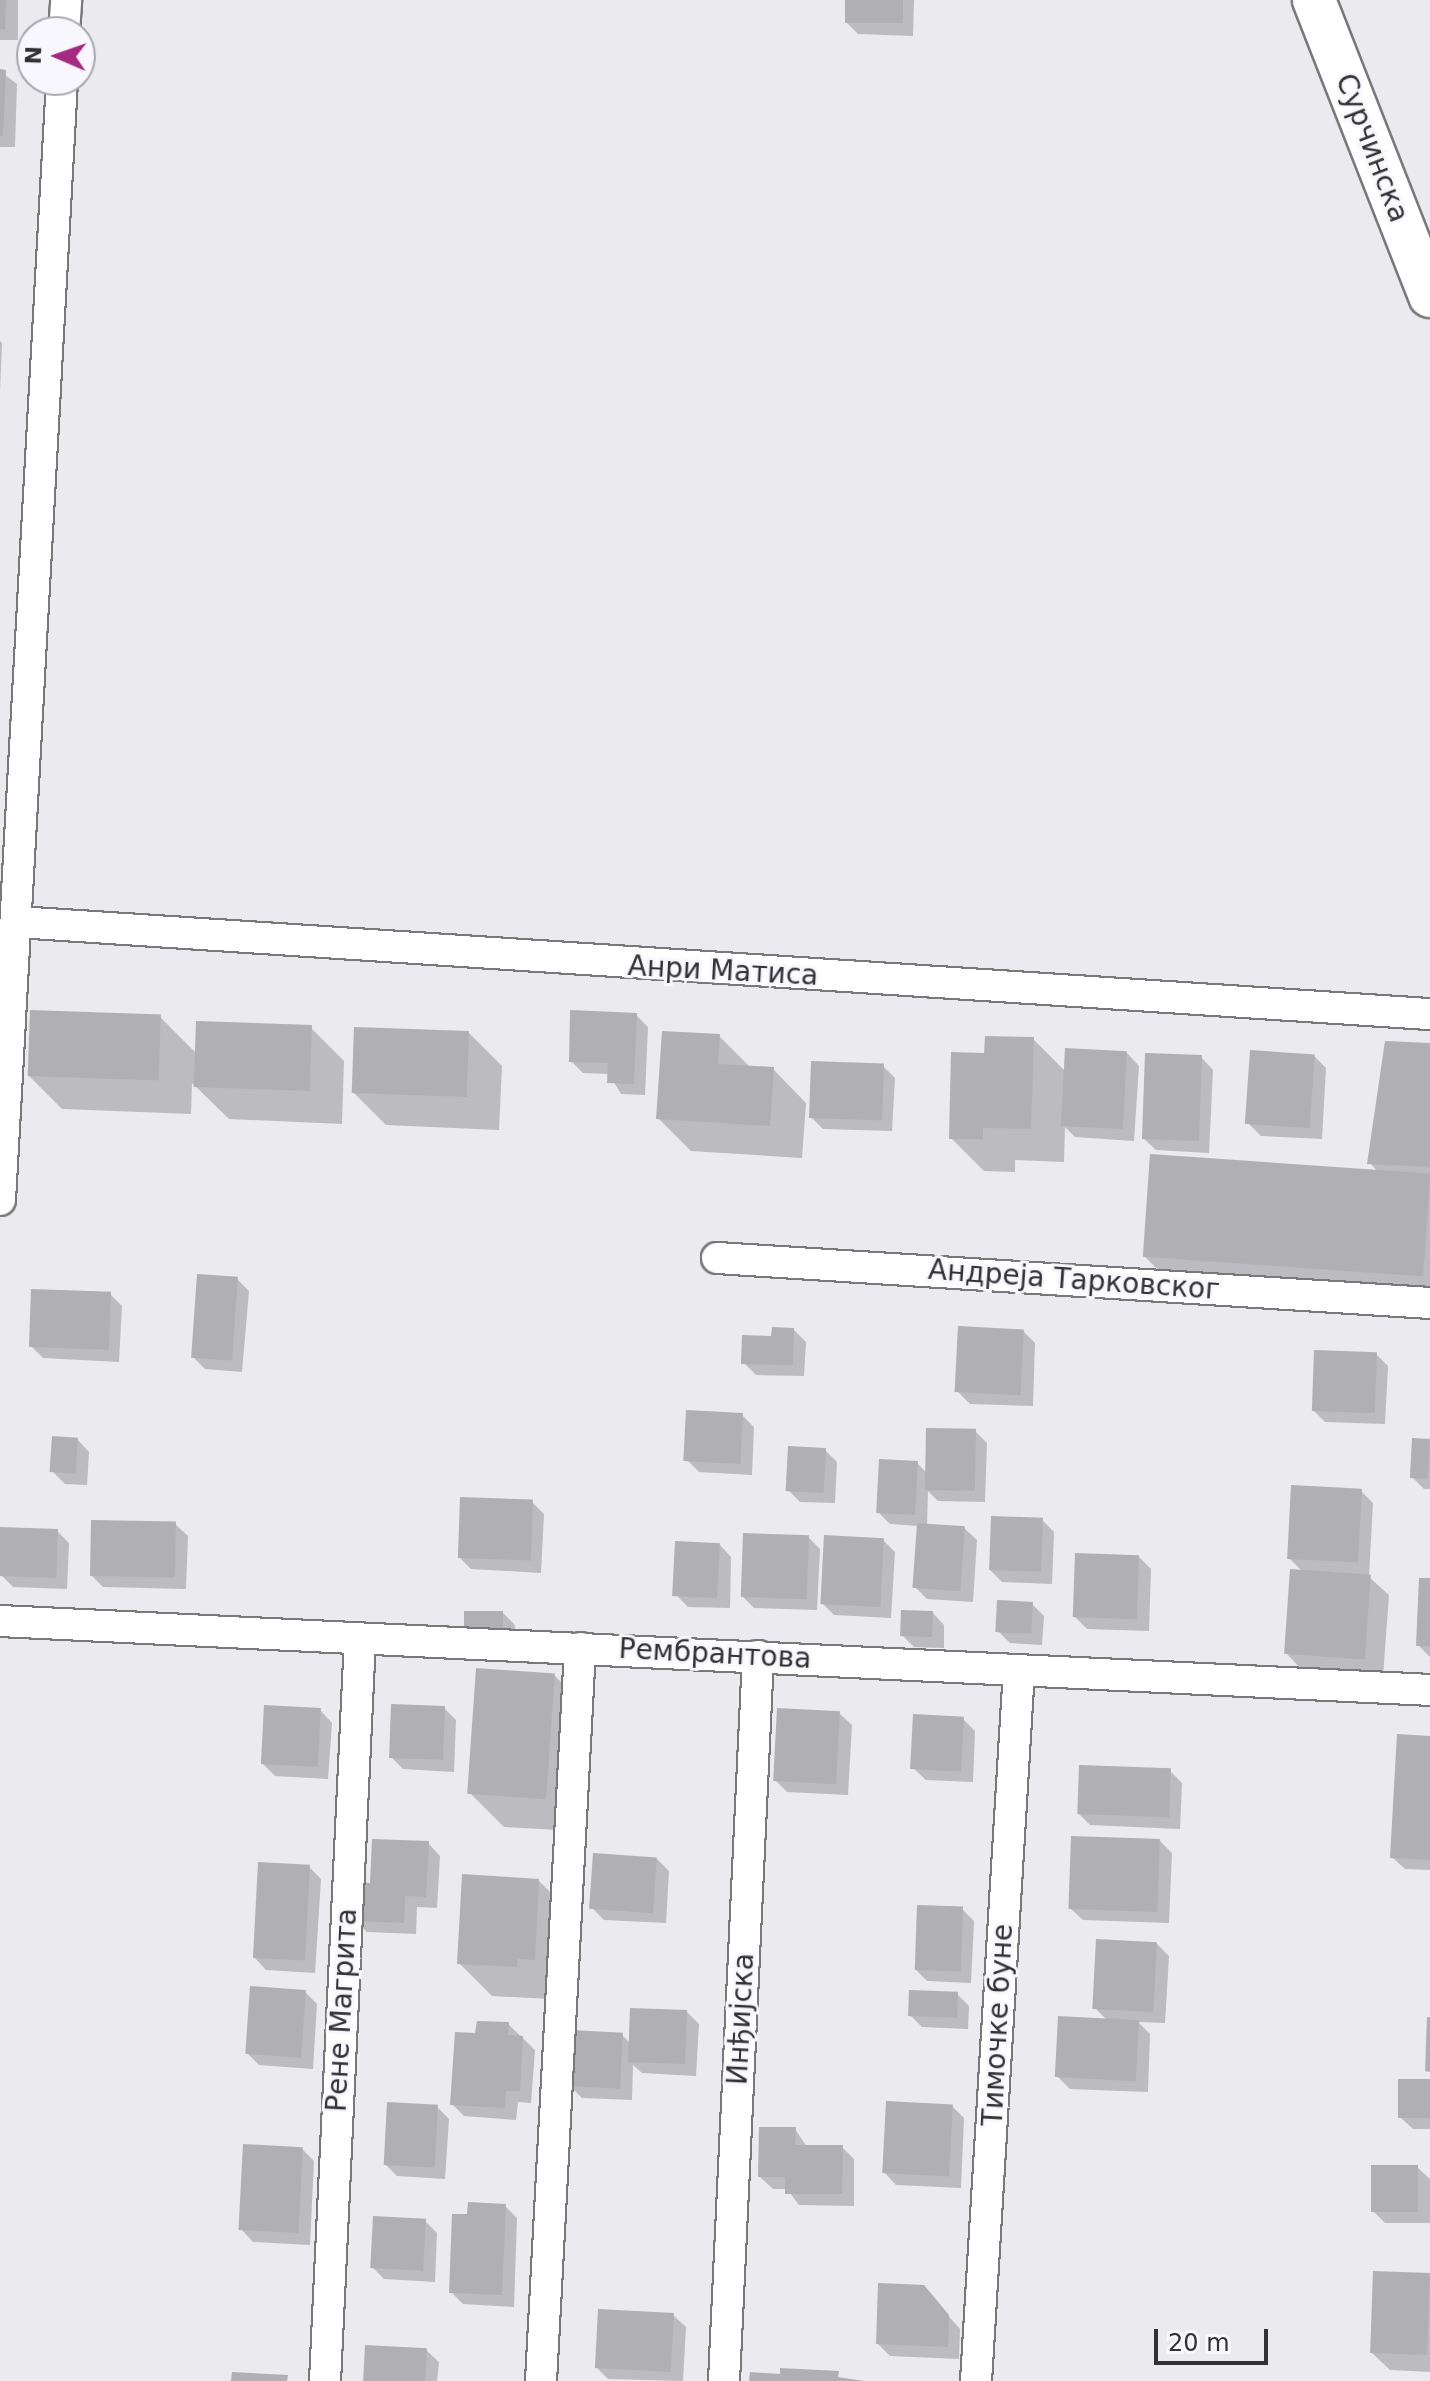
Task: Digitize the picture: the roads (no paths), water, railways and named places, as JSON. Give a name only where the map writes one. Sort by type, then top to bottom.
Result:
[{"type":"main road","name":"Сурчинска","points":[[1314,0],[1430,296]]},
{"type":"street","points":[[0,1200],[61,96]]},
{"type":"street","name":"Анри Матиса","points":[[17,922],[1430,1014]]},
{"type":"street","name":"Андреја Тарковског","points":[[717,1258],[1430,1303]]},
{"type":"street","name":"Рембрантова","points":[[0,1621],[1430,1690]]},
{"type":"street","name":"Рене Магрита","points":[[325,2381],[360,1639]]},
{"type":"street","points":[[541,2381],[580,1648]]},
{"type":"street","name":"Инђијска","points":[[724,2381],[758,1656]]},
{"type":"street","name":"Тимочке буне","points":[[976,2381],[1019,1670]]}]
